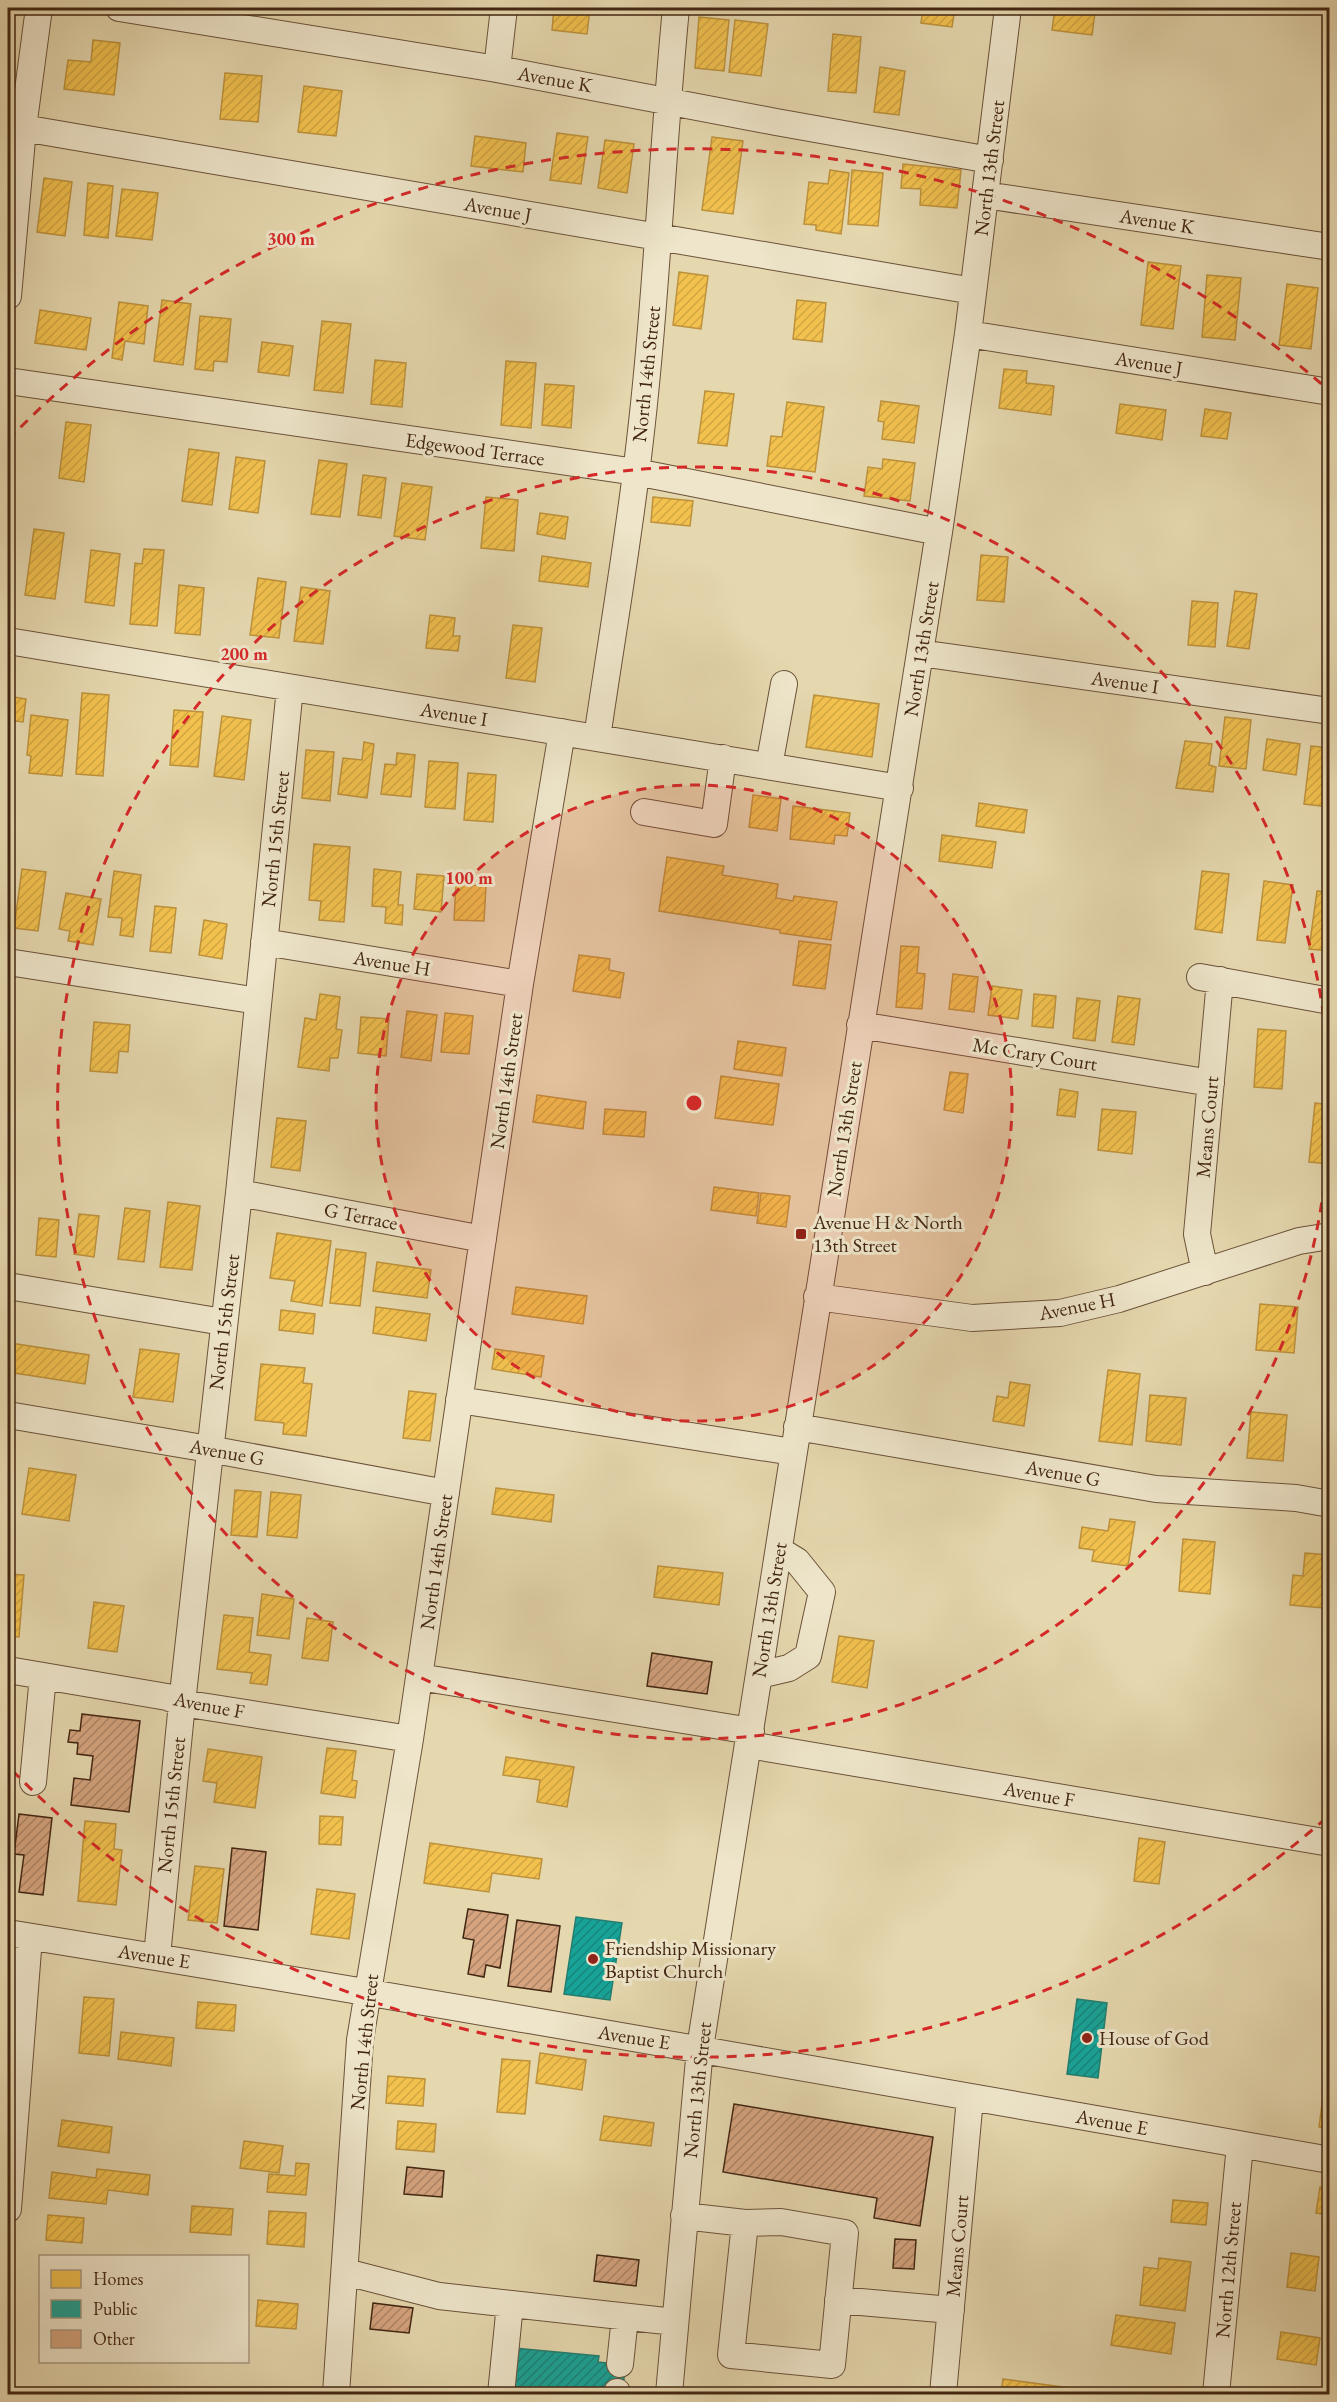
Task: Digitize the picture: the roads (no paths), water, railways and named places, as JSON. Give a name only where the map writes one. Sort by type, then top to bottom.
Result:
[{"type":"street","points":[[8,296],[23,128],[39,8]]},
{"type":"street","name":"Avenue K","points":[[119,8],[497,69],[990,160]]},
{"type":"street","points":[[497,69],[504,8]]},
{"type":"street","name":"North 14th Street","points":[[597,738],[636,472],[659,237],[667,100],[676,8]]},
{"type":"street","name":"North 13th Street","points":[[669,2394],[699,2048],[750,1738],[817,1297],[900,788],[939,532],[974,291],[1008,8]]},
{"type":"street","name":"Avenue J","points":[[23,128],[974,291]]},
{"type":"street","name":"Avenue K","points":[[985,195],[1329,247]]},
{"type":"street","name":"Avenue J","points":[[968,334],[1329,392]]},
{"type":"street","name":"Edgewood Terrace","points":[[8,381],[636,472],[939,532]]},
{"type":"street","name":"Avenue I","points":[[8,641],[900,788]]},
{"type":"street","name":"Avenue I","points":[[920,652],[1329,711]]},
{"type":"street","points":[[769,766],[784,684]]},
{"type":"street","name":"North 15th Street","points":[[157,1956],[209,1449],[239,1193],[290,688]]},
{"type":"street","name":"North 14th Street","points":[[336,2394],[360,2040],[410,1739],[520,984],[562,732]]},
{"type":"street","points":[[644,812],[714,824],[723,758]]},
{"type":"street","name":"Avenue H","points":[[264,942],[520,984]]},
{"type":"street","points":[[8,962],[258,1001]]},
{"type":"street","name":"Means Court","points":[[1205,1272],[1197,1234],[1211,1083],[1210,979],[1329,1001]]},
{"type":"street","name":"Mc Crary Court","points":[[860,1025],[1211,1083]]},
{"type":"street","name":"G Terrace","points":[[239,1193],[483,1239]]},
{"type":"street","name":"Avenue H","points":[[817,1297],[972,1318],[1060,1313],[1119,1299],[1299,1241],[1329,1236]]},
{"type":"street","points":[[8,1286],[223,1322]]},
{"type":"street","points":[[459,1400],[793,1452]]},
{"type":"street","name":"Avenue G","points":[[8,1415],[446,1493]]},
{"type":"street","name":"Avenue G","points":[[797,1427],[1156,1489],[1296,1498],[1329,1504]]},
{"type":"street","points":[[759,1675],[789,1668],[808,1656],[822,1592],[797,1561],[778,1550]]},
{"type":"street","name":"Avenue F","points":[[8,1670],[167,1697],[182,1703],[410,1739]]},
{"type":"street","points":[[33,1782],[44,1676]]},
{"type":"street","name":"Avenue F","points":[[419,1677],[1329,1843]]},
{"type":"street","points":[[8,2210],[18,1935]]},
{"type":"street","name":"Avenue E","points":[[18,1935],[157,1956],[699,2048],[1329,2160]]},
{"type":"street","name":"Means Court","points":[[943,2394],[970,2098]]},
{"type":"street","name":"North 12th Street","points":[[1216,2394],[1240,2145]]},
{"type":"street","points":[[684,2216],[745,2223],[781,2222],[845,2233],[832,2365],[731,2355],[745,2223]]},
{"type":"street","points":[[346,2272],[439,2296],[675,2322]]},
{"type":"street","points":[[838,2300],[951,2310]]},
{"type":"street","points":[[501,2394],[510,2304]]},
{"type":"street","points":[[620,2364],[625,2317]]},
{"type":"place","name":"Avenue H & North 13th Street","points":[[801,1234]]},
{"type":"place","name":"Friendship Missionary Baptist Church","points":[[593,1959]]},
{"type":"place","name":"House of God","points":[[1087,2038]]}]
